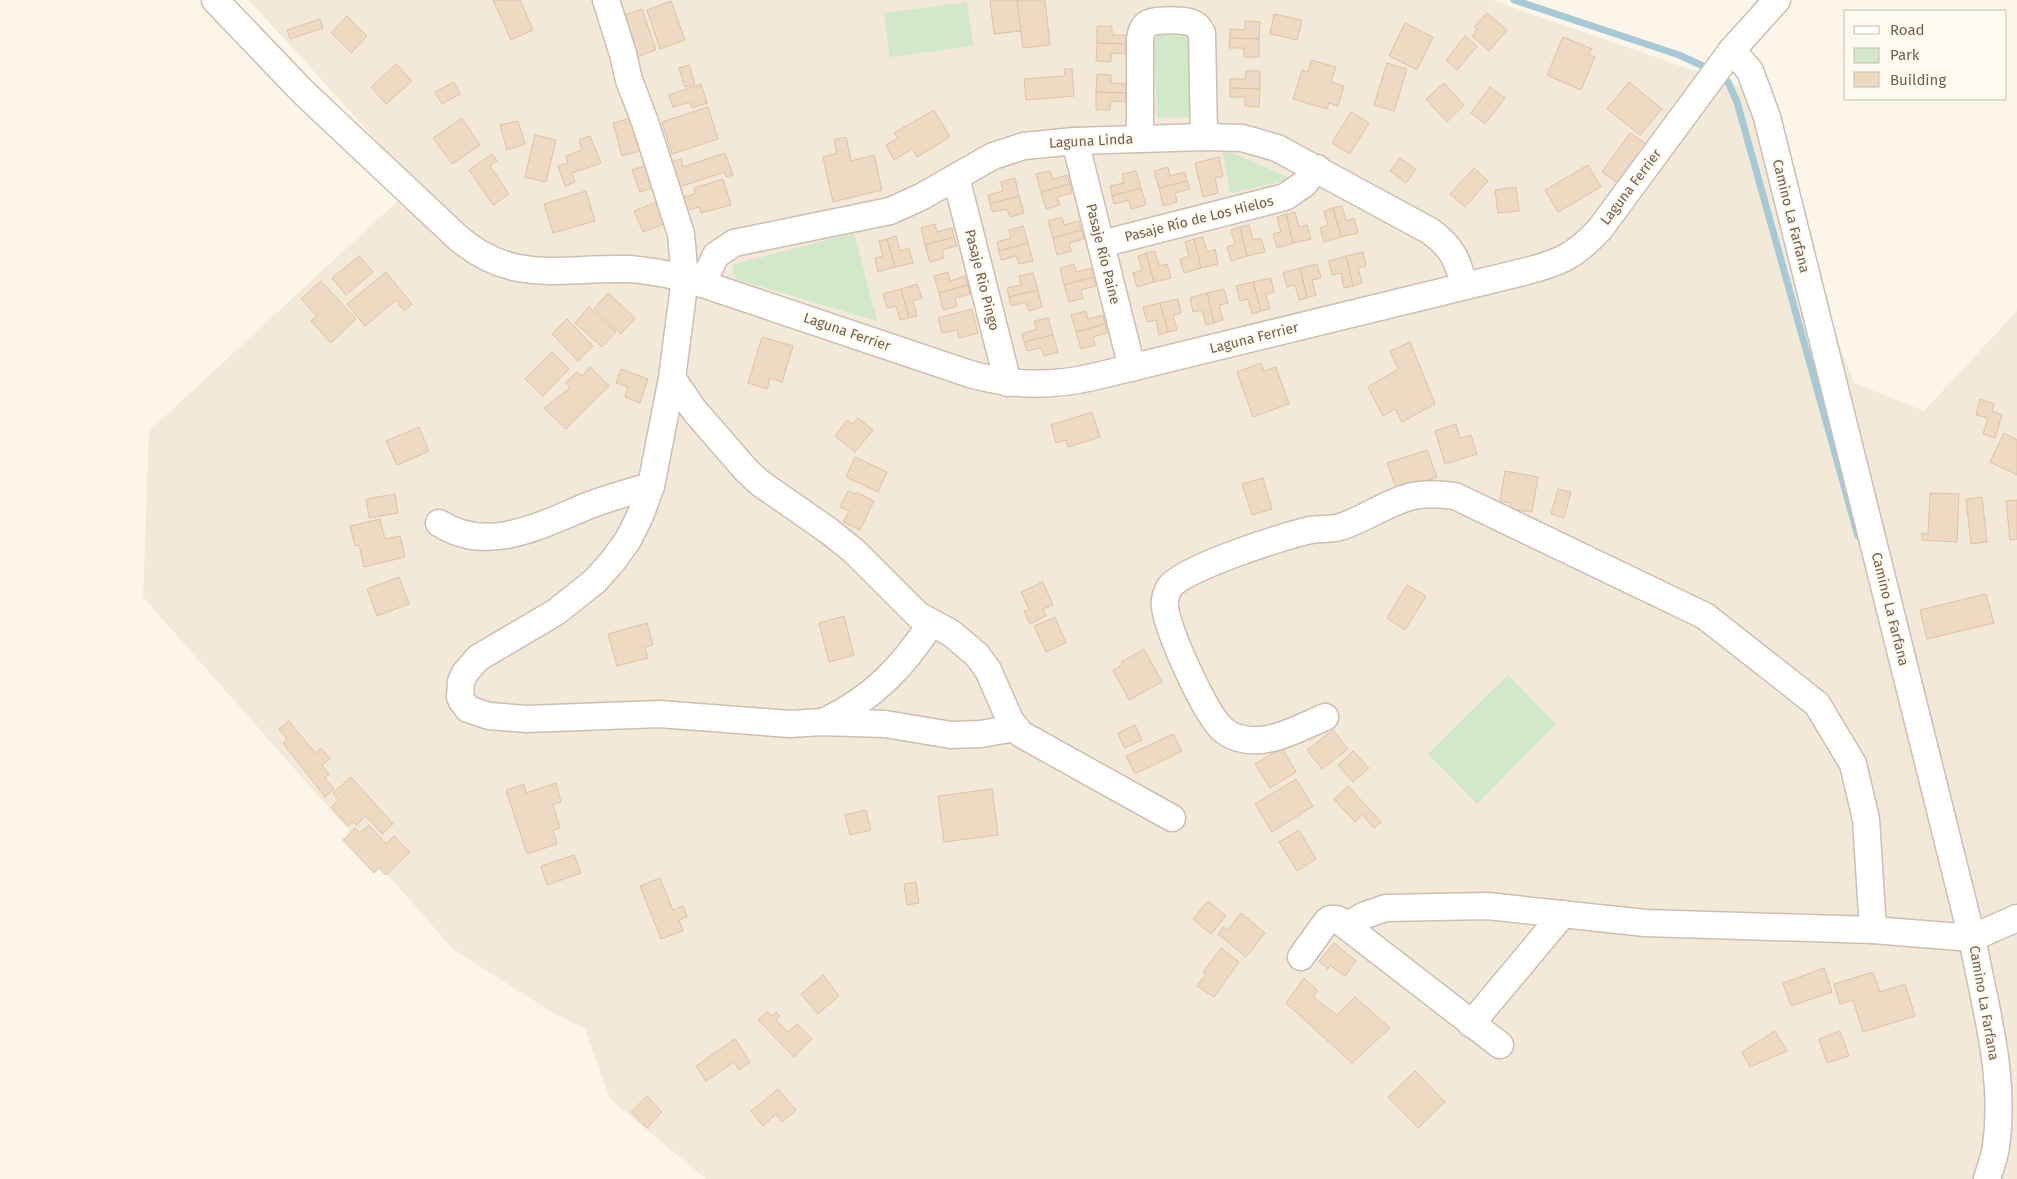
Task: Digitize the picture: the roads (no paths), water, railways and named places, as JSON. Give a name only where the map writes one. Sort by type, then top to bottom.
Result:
[{"type":"street","name":"Laguna Ferrier","points":[[215,0],[303,92],[456,236],[480,255],[509,267],[525,270],[576,272],[627,269],[646,270],[694,281],[967,373],[1008,383],[1052,384],[1071,382],[1132,368],[1554,264],[1578,250],[1600,229],[1732,50],[1777,0]]},
{"type":"street","points":[[606,0],[629,80],[645,122],[694,281],[672,378],[651,486],[640,516],[628,540],[595,581],[556,612],[478,658],[470,665],[461,682],[460,697],[465,706],[468,709],[489,716],[527,719],[659,714],[790,724],[822,722],[886,724],[950,735],[981,734],[1015,728]]},
{"type":"street","points":[[1140,139],[1140,39],[1145,26],[1158,21],[1189,21],[1198,26],[1202,33],[1204,137]]},
{"type":"street","name":"Camino La Farfana","points":[[1732,50],[1750,71],[1767,117],[1972,938],[1994,1049],[1998,1082],[1996,1147],[1987,1179]]},
{"type":"street","name":"Laguna Linda","points":[[694,281],[716,255],[734,243],[878,215],[906,205],[979,163],[1007,151],[1042,143],[1204,137],[1242,138],[1262,142],[1277,148],[1317,168],[1438,236],[1455,256],[1464,286]]},
{"type":"street","name":"Pasaje Río Paine","points":[[1074,141],[1132,368]]},
{"type":"street","name":"Pasaje Río de Los Hielos","points":[[1101,244],[1285,197],[1304,184],[1317,168]]},
{"type":"street","name":"Pasaje Río Pingo","points":[[956,177],[1008,383]]},
{"type":"street","points":[[672,378],[694,410],[746,470],[760,483],[836,536],[876,572],[906,605],[918,615],[951,633],[977,655],[992,678],[1015,728],[1029,740],[1172,818]]},
{"type":"street","points":[[439,523],[458,533],[470,536],[503,536],[544,525],[602,500],[651,486]]},
{"type":"street","points":[[1325,717],[1279,736],[1266,739],[1246,740],[1230,735],[1222,729],[1195,684],[1178,648],[1165,606],[1169,589],[1173,583],[1193,571],[1286,537],[1312,530],[1338,527],[1358,520],[1393,502],[1414,496],[1436,494],[1455,496],[1705,616],[1817,704],[1853,764],[1866,819],[1873,930]]},
{"type":"street","points":[[822,722],[859,702],[889,678],[918,644],[931,623]]},
{"type":"street","points":[[1346,926],[1365,915],[1386,908],[1487,906],[1645,923],[1873,930],[1972,938],[2017,918]]},
{"type":"street","points":[[1472,1024],[1563,914]]},
{"type":"street","points":[[1301,958],[1330,919],[1337,919],[1500,1045]]},
{"type":"waterway","points":[[1514,0],[1679,55],[1703,66]]},
{"type":"waterway","points":[[1728,82],[1737,102],[1858,536]]}]
